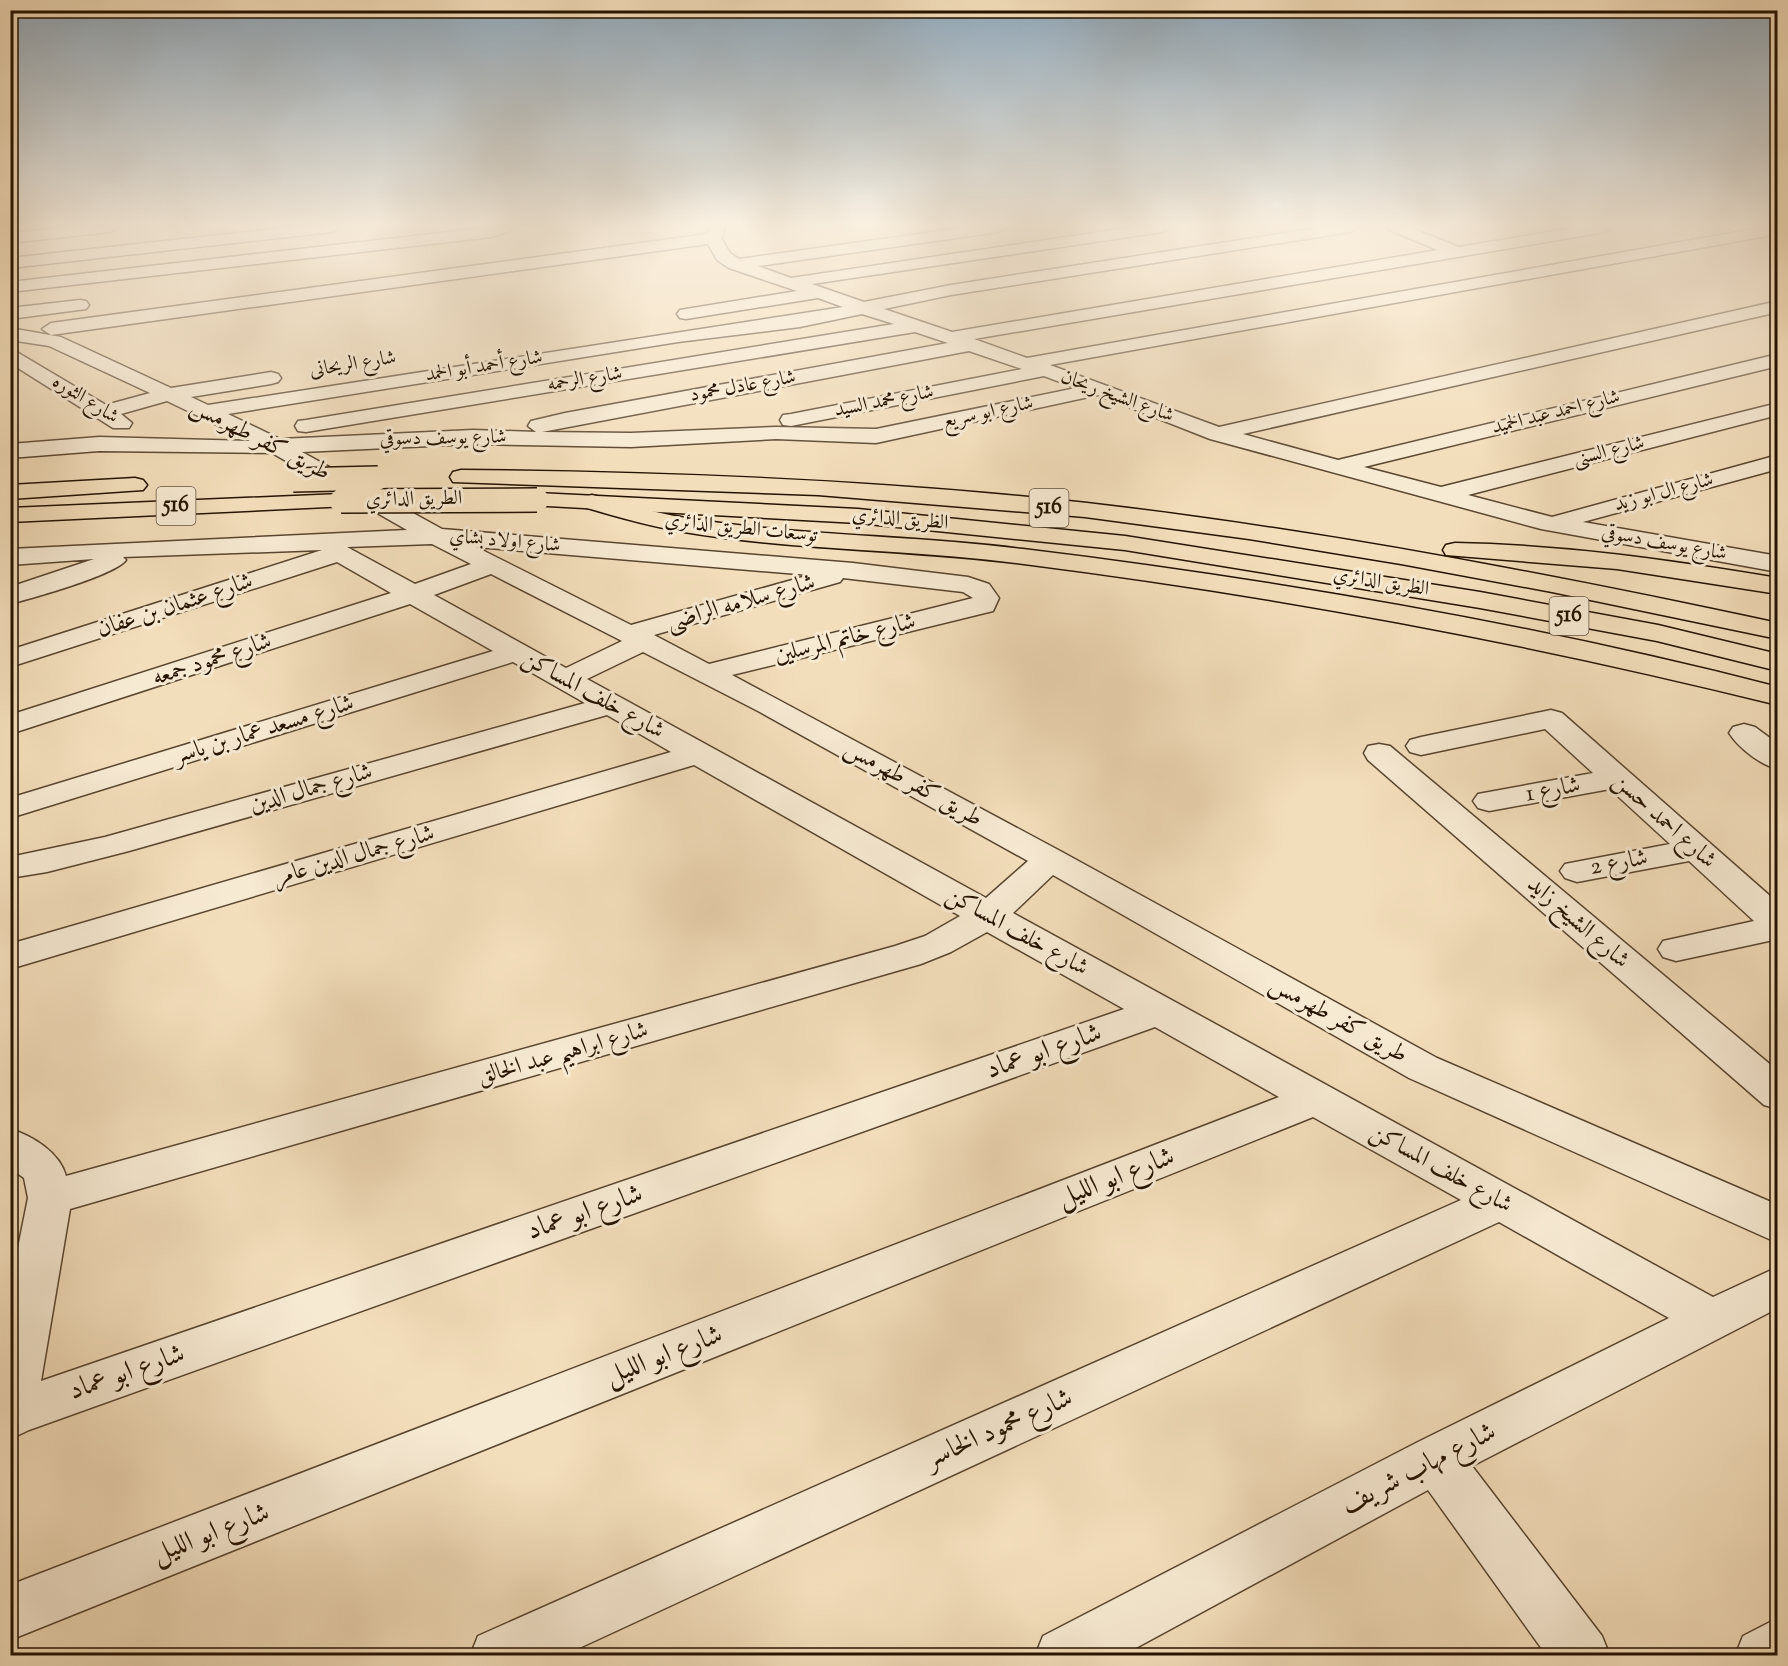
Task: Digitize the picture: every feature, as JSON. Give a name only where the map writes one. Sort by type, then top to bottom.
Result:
[{"type":"main road","name":"الطريق الدائري","points":[[449,477],[708,482],[870,492],[1172,521],[1380,553],[1631,598],[1778,632]]},
{"type":"main road","name":"الطريق الدائري","points":[[269,481],[403,478]]},
{"type":"main road","name":"516","points":[[10,492],[161,484]]},
{"type":"main road","name":"الطريق الدائري","points":[[10,515],[159,506],[341,501],[537,500],[858,516],[1125,543],[1445,594],[1658,633],[1778,663]]},
{"type":"main road","name":"توسعات الطريق الدائري","points":[[592,502],[655,520],[711,530],[896,543],[1035,559],[1360,608],[1596,653],[1723,681],[1778,696]]},
{"type":"main road","points":[[1380,553],[1486,551],[1578,556],[1664,567],[1778,586]]},
{"type":"street","points":[[13,312],[76,305]]},
{"type":"street","points":[[34,336],[236,305]]},
{"type":"street","points":[[665,317],[743,305]]},
{"type":"street","name":"شارع الشيخ ريحان","points":[[854,305],[950,338],[968,350],[1014,366],[1100,389],[1218,434],[1550,524]]},
{"type":"street","name":"شارع أحمد أبو الحمد","points":[[207,411],[886,305]]},
{"type":"street","points":[[1105,305],[1114,310]]},
{"type":"street","points":[[950,338],[1145,305]]},
{"type":"street","name":"شارع محمد السيد","points":[[727,433],[1014,366],[1356,305]]},
{"type":"street","points":[[1218,434],[1778,306]]},
{"type":"street","name":"طريق كفر طهرمس","points":[[13,312],[34,336],[170,394],[266,440],[436,536],[706,673],[1050,859],[1423,1068],[1778,1225]]},
{"type":"street","name":"شارع الرحمه","points":[[266,440],[916,326]]},
{"type":"street","name":"شارع عادل محمود","points":[[519,437],[539,426],[565,419],[968,350]]},
{"type":"street","name":"شارع الثوره","points":[[10,354],[159,446]]},
{"type":"street","name":"شارع احمد عبد الحميد","points":[[1335,467],[1778,360]]},
{"type":"street","name":"شارع الريحانى","points":[[104,412],[170,394],[288,375]]},
{"type":"street","name":"شارع ابو سريع","points":[[876,436],[1100,389]]},
{"type":"street","name":"شارع السنى","points":[[1441,494],[1778,409]]},
{"type":"street","name":"شارع يوسف دسوقي","points":[[10,451],[89,445],[159,446],[266,440],[519,437],[631,440],[727,433],[876,436]]},
{"type":"street","name":"شارع ال ابو زيد","points":[[1550,524],[1778,462]]},
{"type":"street","name":"شارع يوسف دسوقي","points":[[1550,524],[1778,564]]},
{"type":"street","name":"شارع اولاد بشاي","points":[[10,557],[130,549],[333,546],[436,536],[854,571],[968,585],[984,594],[986,601],[984,605]]},
{"type":"street","name":"شارع خلف المساكن","points":[[333,546],[412,594],[1711,1319]]},
{"type":"street","name":"شارع عثمان بن عفان","points":[[10,659],[333,546]]},
{"type":"street","points":[[10,596],[88,571],[130,549]]},
{"type":"street","name":"شارع محمود جمعه","points":[[10,725],[412,594],[494,564]]},
{"type":"street","name":"شارع سلامه الراضى","points":[[565,679],[636,638],[854,571]]},
{"type":"street","name":"شارع خاتم المرسلين","points":[[706,673],[984,605]]},
{"type":"street","name":"شارع مسعد عمار بن ياسر","points":[[10,808],[516,652]]},
{"type":"street","name":"شارع جمال الدين","points":[[10,868],[47,862],[611,705]]},
{"type":"street","name":"شارع احمد حسن","points":[[1421,746],[1551,718],[1778,925]]},
{"type":"street","points":[[1744,733],[1778,760]]},
{"type":"street","name":"شارع الشيخ زايد","points":[[1379,753],[1778,1094]]},
{"type":"street","name":"شارع جمال الدين عامر","points":[[10,957],[698,754]]},
{"type":"street","name":"شارع 1","points":[[1489,801],[1617,778]]},
{"type":"street","name":"شارع 2","points":[[1577,871],[1696,850]]},
{"type":"street","name":"شارع ابراهيم عبد الخالق","points":[[50,1198],[908,955],[938,944],[988,916],[1050,859]]},
{"type":"street","points":[[1676,949],[1778,925]]},
{"type":"street","name":"شارع ابو عماد","points":[[11,1415],[1159,1011]]},
{"type":"street","name":"شارع ابو الليل","points":[[10,1613],[1317,1100]]},
{"type":"street","points":[[10,1145],[43,1170],[50,1198],[11,1415]]},
{"type":"street","name":"شارع محمود الخاسر","points":[[498,1656],[1500,1202]]},
{"type":"street","name":"شارع مهاب شريف","points":[[1063,1656],[1436,1459],[1778,1286]]},
{"type":"street","points":[[1436,1459],[1582,1656]]},
{"type":"street","points":[[1763,1656],[1778,1646]]}]
